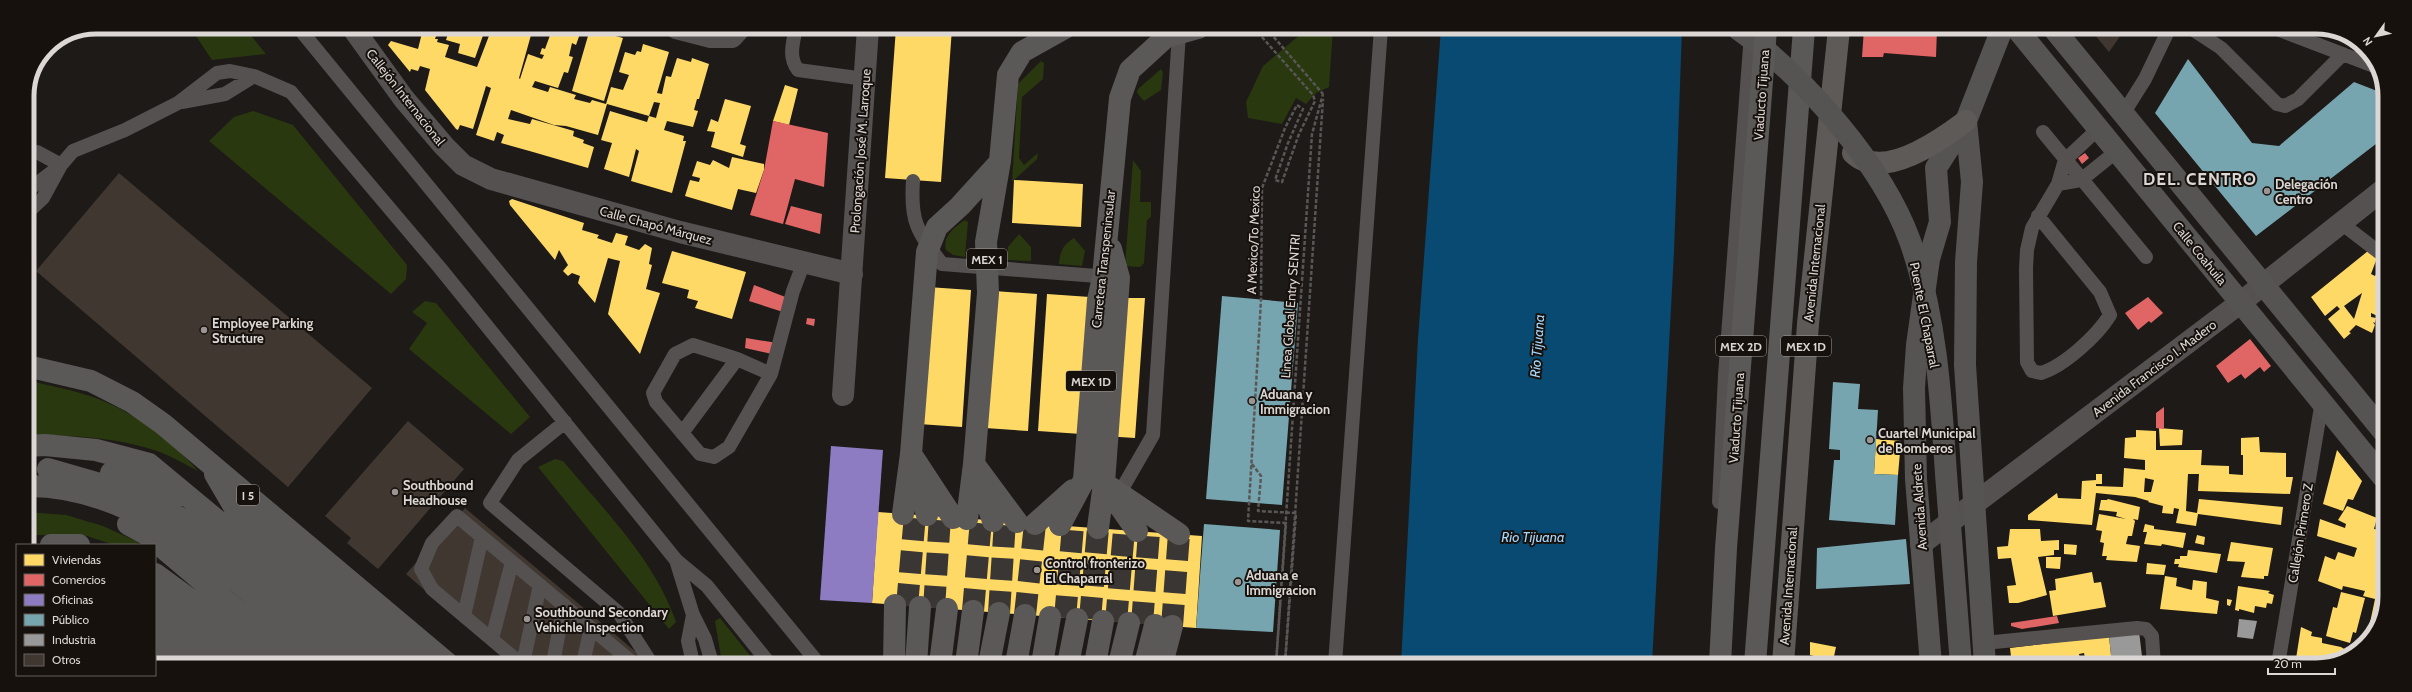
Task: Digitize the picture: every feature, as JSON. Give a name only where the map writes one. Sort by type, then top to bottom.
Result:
[{"type":"highway","name":"MEX 1","points":[[1047,34],[1022,52],[1008,75],[1000,161],[986,242],[988,293],[974,464],[1058,516]]},
{"type":"highway","name":"Carretera Transpeninsular","points":[[1058,516],[1098,300],[1111,277],[1107,232],[1120,98],[1130,70],[1166,37],[1178,34]]},
{"type":"highway","name":"Viaducto Tijuana","points":[[1720,658],[1726,548],[1766,34]]},
{"type":"highway","name":"Viaducto Tijuana","points":[[1735,658],[1737,603],[1778,34]]},
{"type":"highway","name":"Avenida Internacional","points":[[1756,658],[1781,308],[1804,34]]},
{"type":"highway","name":"Avenida Internacional","points":[[1783,658],[1808,324],[1838,34]]},
{"type":"highway","points":[[1828,126],[1856,156],[1872,161],[1895,160],[1912,155],[1936,143],[1966,121]]},
{"type":"highway","points":[[911,454],[925,275],[929,247],[937,227],[960,206],[1000,161]]},
{"type":"highway","name":"I 5","points":[[34,368],[91,381],[132,402],[163,424],[441,658]]},
{"type":"highway","points":[[34,446],[45,445],[96,450],[149,464],[384,658]]},
{"type":"highway","points":[[911,454],[1058,516]]},
{"type":"highway","points":[[911,454],[1058,516]]},
{"type":"highway","name":"I 5","points":[[208,461],[236,510],[413,658]]},
{"type":"highway","points":[[974,464],[1058,516]]},
{"type":"highway","points":[[37,471],[83,466],[134,478],[165,490],[207,512]]},
{"type":"highway","points":[[37,471],[128,492],[162,507],[191,524],[255,575],[352,658]]},
{"type":"highway","points":[[34,486],[47,486],[75,490],[106,500],[142,516],[182,538],[324,658]]},
{"type":"highway","points":[[34,499],[44,498],[79,503],[115,518],[148,535],[294,658]]},
{"type":"highway","points":[[156,575],[218,620],[263,658]]},
{"type":"highway","points":[[156,593],[233,658]]},
{"type":"highway","points":[[911,658],[1032,615],[1146,658]]},
{"type":"highway","points":[[942,658],[1032,615]]},
{"type":"highway","points":[[951,658],[1032,615]]},
{"type":"highway","points":[[963,658],[1032,615]]},
{"type":"highway","points":[[974,658],[1032,615]]},
{"type":"highway","points":[[984,658],[1032,615]]},
{"type":"highway","points":[[994,658],[1032,615]]},
{"type":"highway","points":[[1005,658],[1032,615]]},
{"type":"highway","points":[[1018,658],[1032,615]]},
{"type":"highway","points":[[1029,658],[1032,615]]},
{"type":"highway","points":[[1032,615],[1041,658]]},
{"type":"highway","points":[[1032,615],[1053,658]]},
{"type":"highway","points":[[1032,615],[1064,658]]},
{"type":"highway","points":[[1032,615],[1075,658]]},
{"type":"highway","points":[[1032,615],[1086,658]]},
{"type":"highway","points":[[1032,615],[1098,658]]},
{"type":"highway","points":[[1032,615],[1108,658]]},
{"type":"highway","points":[[921,658],[1032,615],[1131,658]]},
{"type":"highway","points":[[930,658],[1032,615],[1120,658]]},
{"type":"highway","points":[[156,619],[202,658]]},
{"type":"highway","points":[[156,643],[174,658]]},
{"type":"main road","name":"Puente El Chaparral","points":[[1745,34],[1783,63],[1834,120],[1869,165],[1891,201],[1909,240],[1921,280],[1934,342],[1943,424],[1961,658]]},
{"type":"main road","name":"Avenida Aldrete","points":[[1930,658],[1916,479],[1914,388],[1917,345],[1929,259],[1940,222],[1936,168],[1966,121],[2000,34]]},
{"type":"main road","name":"Calle Coahuila","points":[[2021,34],[2378,471]]},
{"type":"main road","points":[[2058,34],[2378,425]]},
{"type":"main road","name":"Avenida Aldrete","points":[[1966,121],[1972,182],[1966,262],[1965,366],[1985,658]]},
{"type":"street","name":"Callejón Internacional","points":[[357,34],[404,99],[463,165]]},
{"type":"street","points":[[699,34],[711,37],[726,34]]},
{"type":"street","name":"Prolongación José M. Larroque","points":[[843,395],[868,34]]},
{"type":"street","name":"Calle Chapó Márquez","points":[[463,165],[491,179],[541,194],[680,232],[852,274]]},
{"type":"street","name":"Avenida Francisco I. Madero","points":[[1921,544],[1975,506],[2240,303],[2378,194]]},
{"type":"lane","points":[[304,34],[813,658]]},
{"type":"lane","points":[[795,34],[791,56],[792,62],[798,70],[865,78]]},
{"type":"lane","points":[[1058,516],[1153,435],[1189,34]]},
{"type":"lane","points":[[1335,658],[1381,34]]},
{"type":"lane","points":[[1711,658],[1725,375],[1752,34]]},
{"type":"lane","points":[[2124,114],[2145,79],[2167,34]]},
{"type":"lane","points":[[2200,34],[2221,48],[2277,104],[2285,106],[2298,99],[2343,54]]},
{"type":"lane","points":[[2290,34],[2369,64]]},
{"type":"lane","points":[[34,206],[43,198],[61,165],[73,151],[125,130],[178,103],[217,73],[230,71],[254,76],[291,92],[440,268],[676,560],[707,586],[765,658]]},
{"type":"lane","points":[[178,103],[225,94],[254,76]]},
{"type":"lane","points":[[2038,216],[2100,292],[2110,315],[2102,329],[2061,363],[2041,373],[2032,371],[2027,362],[2027,250],[2032,228],[2038,216],[2058,184],[2065,160],[2098,129]]},
{"type":"lane","points":[[2043,132],[2146,257]]},
{"type":"lane","points":[[2058,184],[2081,180],[2116,151]]},
{"type":"lane","points":[[34,152],[37,152],[61,165]]},
{"type":"lane","points":[[34,186],[61,165]]},
{"type":"lane","points":[[913,181],[911,205],[920,236],[942,264],[1111,277]]},
{"type":"lane","points":[[2341,223],[2378,251]]},
{"type":"lane","points":[[771,374],[737,359],[693,345],[675,354],[653,393],[656,402],[700,454],[714,457],[729,447],[771,374],[793,290],[804,262]]},
{"type":"lane","points":[[682,433],[737,359]]},
{"type":"lane","name":"Callejón Primero Z","points":[[2279,658],[2322,401]]},
{"type":"lane","points":[[565,422],[518,460],[490,503],[618,613],[648,658]]},
{"type":"lane","points":[[515,658],[432,589],[421,569],[432,543],[457,516],[591,628],[617,657]]},
{"type":"lane","points":[[464,616],[482,537]]},
{"type":"lane","points":[[676,560],[693,615],[705,639],[711,658]]},
{"type":"lane","points":[[492,640],[512,562]]},
{"type":"lane","points":[[523,658],[540,585]]},
{"type":"lane","points":[[554,658],[564,605]]},
{"type":"lane","points":[[692,658],[688,641],[693,615]]},
{"type":"lane","points":[[583,658],[591,628]]},
{"type":"lane","points":[[1984,643],[2137,628],[2146,629],[2152,636],[2154,658]]},
{"type":"path","name":"A Mexico/To Mexico","points":[[1252,464],[1261,300],[1262,188],[1285,128],[1297,105],[1303,109],[1288,143],[1276,180],[1282,182],[1299,134],[1315,101],[1313,95],[1259,34]]},
{"type":"path","points":[[1271,34],[1323,94],[1285,658]]},
{"type":"path","name":"Linea Global Entry SENTRI","points":[[1276,658],[1312,134],[1323,94]]},
{"type":"path","points":[[1252,464],[1261,476],[1258,511],[1296,513]]},
{"type":"path","points":[[1252,464],[1248,521],[1286,523],[1276,658]]},
{"type":"green space","points":[[195,34],[250,34],[266,54],[212,60]]},
{"type":"green space","points":[[1301,34],[1333,34],[1329,87],[1316,93],[1306,104],[1296,98],[1282,124],[1248,118],[1246,102],[1263,66]]},
{"type":"green space","points":[[1041,61],[1044,63],[1043,79],[1022,97],[1019,158],[1024,165],[1038,153],[1037,159],[1012,182],[1018,84]]},
{"type":"green space","points":[[1161,69],[1163,73],[1161,90],[1144,101],[1137,93],[1138,89]]},
{"type":"green space","points":[[253,111],[293,125],[407,265],[406,279],[391,294],[209,141],[234,117]]},
{"type":"green space","points":[[1133,160],[1141,171],[1140,202],[1151,202],[1151,217],[1147,220],[1144,263],[1140,267],[1125,266]]},
{"type":"green space","points":[[965,220],[968,222],[965,257],[953,255],[946,250],[946,240],[950,232]]},
{"type":"green space","points":[[1019,234],[1031,247],[1031,261],[1007,260],[1008,247]]},
{"type":"green space","points":[[1074,238],[1085,251],[1082,266],[1059,264],[1060,255],[1063,249],[1067,243]]},
{"type":"green space","points":[[425,301],[436,303],[530,417],[511,434],[409,349],[427,323],[412,312]]},
{"type":"green space","points":[[34,382],[88,395],[125,411],[152,428],[176,448],[198,471],[162,453],[127,443],[76,436],[34,437]]},
{"type":"green space","points":[[555,459],[563,461],[611,517],[642,557],[667,599],[676,622],[669,629],[538,467]]},
{"type":"green space","points":[[34,513],[66,515],[103,526],[138,542],[137,544],[111,544],[84,535],[34,535]]},
{"type":"green space","points":[[720,618],[752,658],[721,658],[715,621]]},
{"type":"water","name":"Rio Tijuana","points":[[1441,34],[1682,34],[1674,252],[1652,658],[1401,658],[1418,339]]},
{"type":"building: Viviendas","points":[[422,34],[437,34],[435,39],[438,39],[437,42],[449,45],[445,57],[477,67],[490,34],[528,34],[531,35],[519,78],[520,79],[528,54],[542,59],[544,55],[540,54],[542,48],[545,49],[550,34],[580,34],[576,45],[572,43],[569,56],[573,57],[568,73],[564,72],[558,88],[535,81],[532,87],[548,92],[550,87],[576,95],[574,99],[590,103],[592,100],[606,104],[611,87],[623,90],[629,75],[619,72],[625,52],[635,55],[637,51],[641,52],[643,44],[669,52],[657,93],[662,94],[666,76],[671,77],[677,58],[691,62],[692,58],[709,64],[699,99],[697,99],[694,110],[698,111],[693,127],[667,121],[664,130],[684,136],[683,141],[686,141],[672,193],[631,181],[639,151],[636,149],[629,177],[604,169],[612,143],[601,140],[610,111],[647,122],[649,116],[607,104],[598,135],[566,126],[554,125],[511,110],[508,119],[530,124],[532,119],[574,131],[573,136],[584,140],[583,143],[594,147],[588,168],[501,143],[504,135],[497,132],[494,141],[476,135],[491,88],[486,86],[473,129],[460,125],[458,130],[456,129],[425,90],[430,69],[420,66],[418,71],[411,69],[410,72],[388,45],[391,41],[418,49]],"holes":[[[654,102],[660,103],[656,118],[649,116]]]},
{"type":"building: Viviendas","points":[[448,34],[484,34],[475,58],[458,53],[460,44],[446,40]]},
{"type":"building: Viviendas","points":[[589,34],[608,34],[623,38],[604,101],[572,91]]},
{"type":"building: Viviendas","points":[[896,34],[952,34],[941,182],[885,178]]},
{"type":"building: Viviendas","points":[[785,85],[798,89],[789,125],[773,121]]},
{"type":"building: Viviendas","points":[[725,99],[751,106],[740,144],[746,146],[743,157],[711,147],[715,132],[707,131],[711,119],[718,122]]},
{"type":"building: Viviendas","points":[[732,157],[764,164],[764,170],[756,193],[738,189],[732,210],[685,196],[690,180],[699,182],[700,178],[692,176],[697,161],[710,165],[713,160],[729,168]]},
{"type":"building: Viviendas","points":[[1014,180],[1083,184],[1081,227],[1012,223]]},
{"type":"building: Viviendas","points":[[512,199],[584,223],[582,230],[599,235],[597,238],[612,243],[616,233],[628,236],[625,245],[639,250],[645,244],[652,248],[649,264],[652,265],[646,289],[660,293],[640,354],[608,314],[620,261],[608,258],[595,303],[578,283],[580,276],[572,273],[568,276],[563,271],[568,265],[559,250],[555,260],[510,205],[509,201]]},
{"type":"building: Viviendas","points":[[672,251],[746,272],[732,319],[695,308],[698,301],[687,298],[689,290],[662,283]]},
{"type":"building: Viviendas","points":[[2368,251],[2377,258],[2371,274],[2375,276],[2378,271],[2378,316],[2371,313],[2371,317],[2376,318],[2375,323],[2373,322],[2375,325],[2372,333],[2356,325],[2349,332],[2351,333],[2344,339],[2328,319],[2340,309],[2337,306],[2325,316],[2311,297]],"holes":[[[2362,293],[2354,319],[2344,306]]]},
{"type":"building: Viviendas","points":[[928,287],[971,290],[962,427],[919,424]]},
{"type":"building: Viviendas","points":[[994,291],[1037,294],[1028,431],[985,428]]},
{"type":"building: Viviendas","points":[[1047,294],[1090,297],[1081,434],[1038,431]]},
{"type":"building: Viviendas","points":[[1114,298],[1145,298],[1135,438],[1104,436]]},
{"type":"building: Viviendas","points":[[2159,428],[2183,430],[2182,445],[2160,446]]},
{"type":"building: Viviendas","points":[[2136,430],[2156,431],[2156,450],[2202,450],[2201,465],[2229,466],[2229,474],[2243,475],[2241,438],[2259,437],[2260,452],[2286,453],[2286,477],[2293,477],[2290,494],[2198,491],[2199,474],[2188,474],[2186,511],[2197,513],[2199,499],[2283,507],[2281,525],[2198,514],[2196,526],[2176,523],[2179,509],[2174,508],[2173,514],[2162,513],[2163,506],[2148,502],[2149,501],[2135,497],[2096,493],[2092,525],[2028,520],[2028,515],[2057,493],[2058,498],[2081,499],[2082,481],[2096,480],[2096,474],[2102,474],[2102,484],[2096,484],[2096,486],[2123,487],[2124,468],[2145,470],[2145,460],[2124,458],[2125,438],[2136,437]],"holes":[[[2145,478],[2154,480],[2151,492],[2144,492]]]},
{"type":"building: Viviendas","points":[[1876,439],[1901,441],[1898,475],[1874,474]]},
{"type":"building: Viviendas","points":[[2337,450],[2362,481],[2353,500],[2348,499],[2343,511],[2323,504]]},
{"type":"building: Viviendas","points":[[2108,499],[2140,507],[2138,520],[2133,519],[2135,521],[2132,536],[2128,536],[2126,544],[2140,546],[2137,562],[2106,560],[2107,556],[2102,556],[2104,543],[2100,542],[2102,531],[2096,530],[2099,514],[2126,519],[2116,516],[2117,512],[2099,510],[2101,500]]},
{"type":"building: Viviendas","points":[[2347,506],[2377,518],[2374,529],[2378,530],[2378,596],[2376,612],[2369,626],[2375,599],[2363,596],[2365,591],[2343,586],[2342,590],[2318,581],[2325,556],[2335,560],[2338,552],[2354,557],[2357,548],[2317,536],[2320,519],[2345,528],[2346,524],[2338,520]]},
{"type":"building: Viviendas","name":"Control fronterizo El Chaparral","points":[[878,512],[1202,536],[1196,628],[872,603]]},
{"type":"building: Viviendas","points":[[2145,524],[2154,526],[2154,529],[2186,533],[2183,548],[2162,544],[2161,546],[2144,544],[2147,532],[2143,532]]},
{"type":"building: Viviendas","points":[[2010,529],[2040,529],[2041,541],[2059,540],[2059,550],[2054,550],[2054,555],[2038,557],[2047,595],[2018,603],[2009,603],[2007,586],[2016,585],[2011,558],[1998,559],[1997,547],[2008,546]]},
{"type":"building: Viviendas","points":[[2197,535],[2205,537],[2204,545],[2195,543]]},
{"type":"building: Viviendas","points":[[2231,542],[2273,548],[2268,576],[2264,576],[2264,579],[2241,577],[2245,562],[2227,561]]},
{"type":"building: Viviendas","points":[[2064,544],[2077,545],[2076,555],[2064,554]]},
{"type":"building: Viviendas","points":[[2188,550],[2221,554],[2217,573],[2178,567],[2179,564],[2174,564],[2175,559],[2180,559],[2180,556],[2187,556]]},
{"type":"building: Viviendas","points":[[2046,557],[2061,557],[2060,569],[2046,568]]},
{"type":"building: Viviendas","points":[[2147,563],[2166,565],[2164,575],[2146,574]]},
{"type":"building: Viviendas","points":[[2092,572],[2094,583],[2101,582],[2106,607],[2053,616],[2049,591],[2056,590],[2055,579]]},
{"type":"building: Viviendas","points":[[2165,576],[2177,578],[2176,586],[2192,590],[2193,580],[2207,582],[2206,598],[2219,601],[2217,614],[2160,609]]},
{"type":"building: Viviendas","points":[[2238,586],[2270,591],[2268,593],[2274,595],[2272,604],[2267,603],[2266,608],[2255,606],[2254,613],[2239,609],[2239,611],[2235,610]]},
{"type":"building: Viviendas","points":[[2341,592],[2365,598],[2356,633],[2353,632],[2350,643],[2326,636],[2333,607],[2337,608]]},
{"type":"building: Viviendas","points":[[2227,599],[2232,600],[2230,606],[2227,605]]},
{"type":"building: Viviendas","points":[[2301,627],[2312,632],[2311,636],[2322,638],[2322,643],[2341,647],[2346,650],[2336,655],[2324,657],[2296,658]]},
{"type":"building: Viviendas","points":[[2109,636],[2111,658],[2085,658],[2084,653],[2079,654],[2080,658],[2011,658],[2010,648]]},
{"type":"building: Viviendas","points":[[1810,642],[1836,647],[1834,658],[1822,658],[1810,655]]},
{"type":"building: Comercios","points":[[1864,34],[1937,34],[1936,57],[1884,53],[1883,57],[1862,57]]},
{"type":"building: Comercios","points":[[773,121],[828,133],[824,187],[795,179],[783,224],[750,215],[764,170]]},
{"type":"building: Comercios","points":[[2085,153],[2089,158],[2082,164],[2078,158]]},
{"type":"building: Comercios","points":[[791,206],[822,214],[820,234],[785,224]]},
{"type":"building: Comercios","points":[[754,285],[788,298],[783,312],[749,301]]},
{"type":"building: Comercios","points":[[2148,297],[2163,313],[2151,323],[2149,321],[2138,330],[2125,313]]},
{"type":"building: Comercios","points":[[807,318],[815,319],[814,326],[806,324]]},
{"type":"building: Comercios","points":[[746,338],[777,343],[772,354],[745,348]]},
{"type":"building: Comercios","points":[[2250,339],[2271,366],[2264,372],[2260,367],[2245,379],[2241,374],[2228,383],[2216,366]]},
{"type":"building: Comercios","points":[[2164,407],[2164,429],[2156,428],[2156,413]]},
{"type":"building: Comercios","points":[[2057,616],[2059,623],[2022,629],[2011,626],[2011,623]]},
{"type":"building: Oficinas","points":[[831,446],[883,450],[872,603],[820,600]]},
{"type":"building: Público","name":"Delegación Centro","points":[[2188,59],[2252,143],[2279,146],[2354,82],[2378,91],[2378,142],[2256,236],[2155,113]]},
{"type":"building: Público","name":"Aduana y Immigracion","points":[[1222,296],[1298,303],[1282,505],[1206,499]]},
{"type":"building: Público","points":[[1833,382],[1860,384],[1858,409],[1878,410],[1874,474],[1898,475],[1895,525],[1829,520],[1834,460],[1840,460],[1840,450],[1829,449]]},
{"type":"building: Público","name":"Aduana e Immigracion","points":[[1204,524],[1280,530],[1273,632],[1196,628]]},
{"type":"building: Público","points":[[1906,539],[1910,584],[1816,589],[1817,548]]},
{"type":"building: Industria","points":[[2239,619],[2257,621],[2253,639],[2237,637]]},
{"type":"building: Industria","points":[[2139,631],[2142,658],[2111,658],[2109,636]]},
{"type":"building: Otros","points":[[2094,34],[2122,34],[2109,52]]},
{"type":"building: Otros","name":"Employee Parking Structure","points":[[119,173],[372,388],[288,487],[36,271]]},
{"type":"building: Otros","name":"Southbound Headhouse","points":[[408,421],[464,469],[378,569],[347,543],[351,538],[325,516]]},
{"type":"building: Otros","name":"Southbound Secondary Vehichle Inspection","points":[[465,508],[643,658],[503,658],[406,574]]},
{"type":"tunnel","points":[[907,606],[915,515]]},
{"type":"tunnel","points":[[934,608],[940,517]]},
{"type":"tunnel","points":[[973,611],[981,520]]},
{"type":"tunnel","points":[[999,613],[1005,521]]},
{"type":"tunnel","points":[[1025,615],[1035,524]]},
{"type":"tunnel","points":[[1065,618],[1073,526]]},
{"type":"tunnel","points":[[1090,619],[1098,528]]},
{"type":"tunnel","points":[[1116,622],[1124,530]]},
{"type":"tunnel","points":[[1142,624],[1149,532]]},
{"type":"tunnel","points":[[1172,626],[1179,534]]},
{"type":"place","name":"Delegación Centro","points":[[2267,191]]},
{"type":"place","name":"Employee Parking Structure","points":[[204,330]]},
{"type":"place","name":"Aduana y Immigracion","points":[[1252,401]]},
{"type":"place","name":"Cuartel Municipal de Bomberos","points":[[1870,440]]},
{"type":"place","name":"Southbound Headhouse","points":[[395,492]]},
{"type":"place","name":"Control fronterizo El Chaparral","points":[[1037,570]]},
{"type":"place","name":"Aduana e Immigracion","points":[[1238,582]]},
{"type":"place","name":"Southbound Secondary Vehichle Inspection","points":[[527,619]]},
{"type":"district","name":"DEL. CENTRO","points":[[2200,179]]},
{"type":"water label","name":"Río Tijuana","points":[[1537,346]]}]
